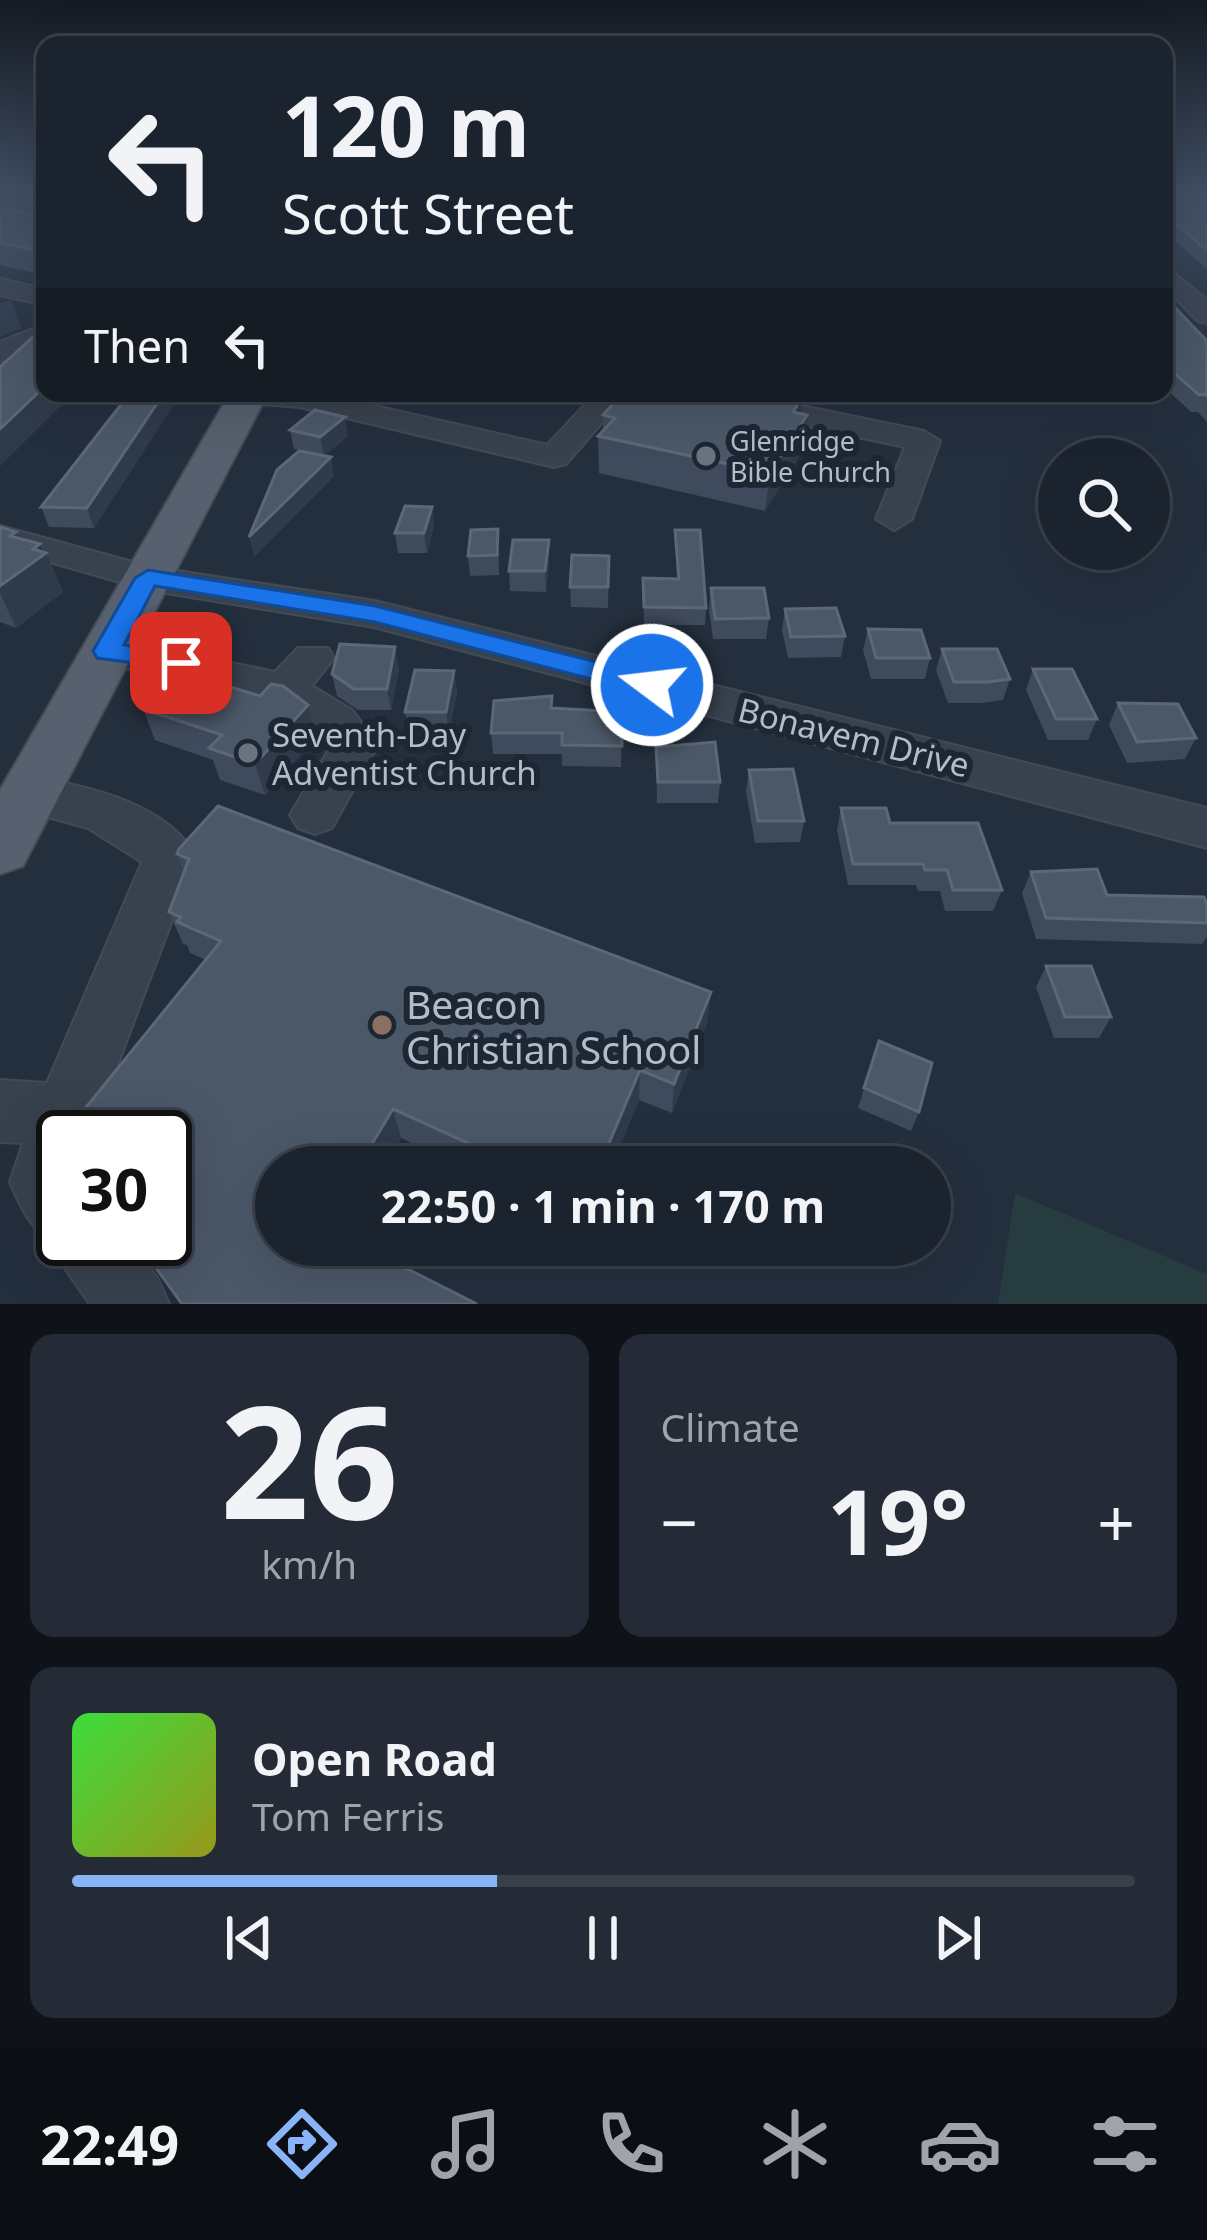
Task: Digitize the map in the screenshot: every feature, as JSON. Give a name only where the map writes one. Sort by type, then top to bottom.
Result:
[{"type":"main road","points":[[0,848],[244,402]]},
{"type":"street","points":[[1173,281],[1207,314]]},
{"type":"street","points":[[0,287],[36,295]]},
{"type":"street","points":[[0,353],[36,336]]},
{"type":"street","points":[[334,402],[554,457],[605,402]]},
{"type":"street","points":[[737,402],[924,441],[894,519]]},
{"type":"street","name":"Bonavem Drive","points":[[0,537],[148,578],[375,614],[1207,828]]},
{"type":"street","points":[[107,651],[222,670],[313,704],[347,730],[355,746],[315,815]]},
{"type":"street","points":[[281,692],[313,658]]},
{"type":"street","points":[[29,794],[79,803],[144,830],[170,857],[67,1110]]},
{"type":"street","points":[[0,1112],[36,1113]]},
{"type":"street","points":[[105,1266],[133,1304]]},
{"type":"green space","points":[[1015,1193],[1207,1274],[1207,1304],[998,1304]]},
{"type":"building","points":[[1173,305],[1207,341],[1207,396],[1199,395],[1173,372]]},
{"type":"building","points":[[36,334],[36,395],[0,429],[0,367]]},
{"type":"building","points":[[123,402],[158,402],[87,508],[41,507]]},
{"type":"building","points":[[615,402],[799,402],[793,412],[807,415],[770,473],[598,436],[615,418],[603,415]]},
{"type":"building","points":[[315,410],[345,417],[320,437],[290,430]]},
{"type":"building","points":[[299,451],[331,457],[249,537],[277,470]]},
{"type":"building","points":[[405,506],[432,507],[424,533],[395,533]]},
{"type":"building","points":[[0,527],[16,532],[10,536],[40,544],[33,549],[46,553],[0,586]]},
{"type":"building","points":[[498,529],[497,555],[468,556],[471,530]]},
{"type":"building","points":[[675,530],[700,530],[706,608],[644,607],[643,578],[679,579]]},
{"type":"building","points":[[513,540],[549,540],[545,571],[509,571]]},
{"type":"building","points":[[572,555],[609,556],[608,587],[570,587]]},
{"type":"building","points":[[711,588],[764,588],[769,618],[715,619]]},
{"type":"building","points":[[836,608],[845,636],[791,637],[785,609]]},
{"type":"building","points":[[868,629],[921,630],[930,658],[876,658]]},
{"type":"building","points":[[340,644],[395,647],[387,689],[354,689],[332,674]]},
{"type":"building","points":[[942,649],[997,649],[1010,679],[954,682]]},
{"type":"building","points":[[1033,669],[1072,669],[1097,719],[1056,719]]},
{"type":"building","points":[[415,670],[454,671],[446,712],[405,712]]},
{"type":"building","points":[[182,672],[260,696],[271,684],[283,686],[308,705],[255,764],[209,748],[222,735],[143,709]]},
{"type":"building","points":[[552,696],[551,708],[622,712],[622,746],[562,745],[562,733],[491,733],[494,701]]},
{"type":"building","points":[[1118,703],[1178,704],[1196,738],[1137,742]]},
{"type":"building","points":[[715,742],[720,782],[658,782],[656,747]]},
{"type":"building","points":[[793,769],[804,821],[758,821],[749,770]]},
{"type":"building","points":[[218,806],[711,992],[674,1084],[640,1070],[608,1146],[474,1146],[393,1109],[371,1146],[255,1146],[255,1266],[402,1266],[477,1304],[182,1304],[155,1266],[192,1266],[192,1110],[84,1110],[221,941],[177,922],[181,917],[169,912],[189,859],[177,854]]},
{"type":"building","points":[[841,808],[886,808],[890,823],[978,823],[1002,890],[953,890],[947,870],[925,870],[923,864],[853,864]]},
{"type":"building","points":[[1097,869],[1107,895],[1204,897],[1207,923],[1046,918],[1031,872]]},
{"type":"building","points":[[1046,966],[1091,966],[1111,1017],[1065,1017]]},
{"type":"building","points":[[879,1041],[932,1063],[919,1112],[864,1088]]},
{"type":"place","name":"Glenridge Bible Church","points":[[706,456]]},
{"type":"place","name":"Seventh-Day Adventist Church","points":[[248,753]]},
{"type":"place","name":"Beacon Christian School","points":[[382,1025]]},
{"type":"route","points":[[181,663],[107,651],[148,578],[375,614],[652,685]]}]
